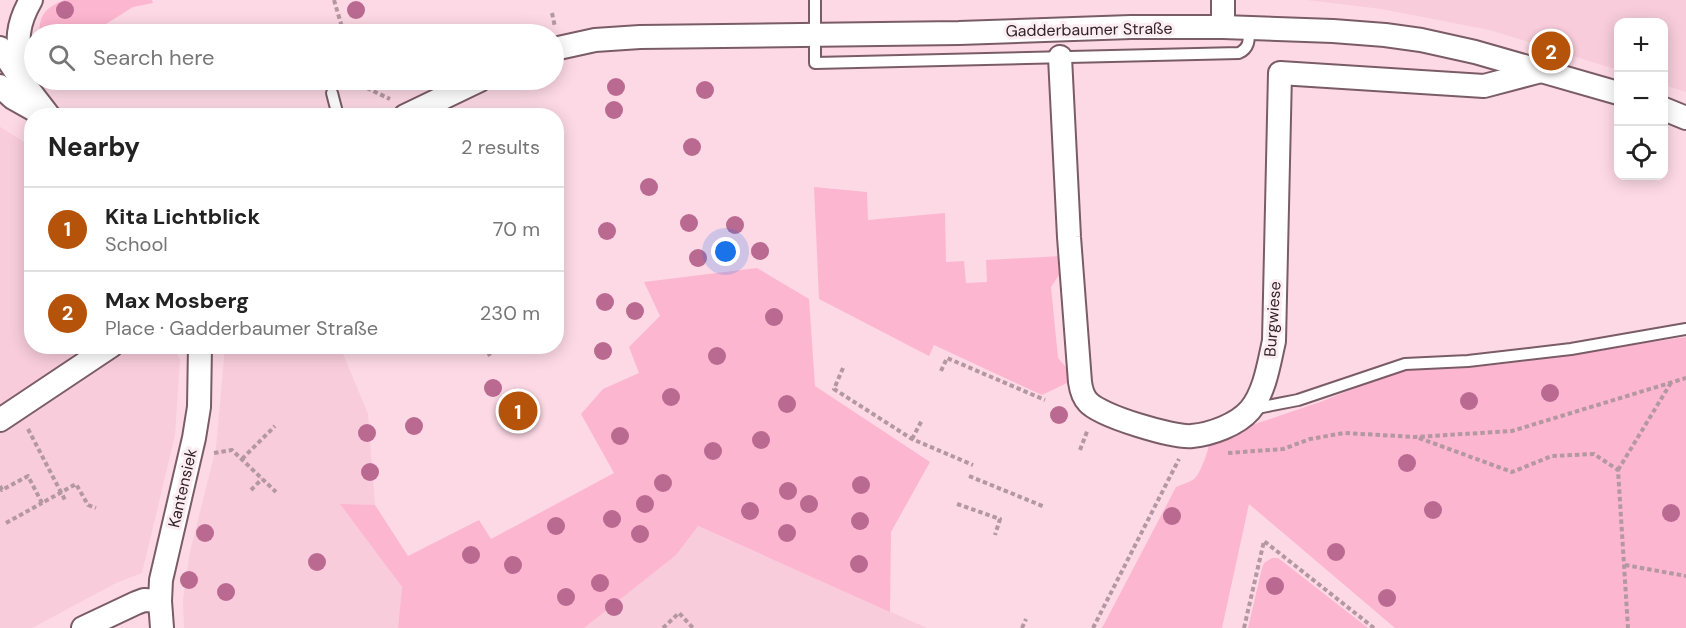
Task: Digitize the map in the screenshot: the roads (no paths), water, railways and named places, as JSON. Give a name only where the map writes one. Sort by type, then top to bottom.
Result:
[{"type":"street","points":[[7,89],[22,15],[31,0]]},
{"type":"street","points":[[1223,0],[1223,27]]},
{"type":"street","name":"Gadderbaumer Straße","points":[[564,47],[595,40],[640,37],[959,33],[1131,27],[1223,27],[1333,31],[1421,40],[1475,52],[1614,92]]},
{"type":"street","points":[[0,48],[7,89],[35,108]]},
{"type":"street","points":[[1060,57],[1069,237],[1082,392],[1096,409],[1142,426],[1190,437],[1213,432],[1234,422],[1250,410]]},
{"type":"street","name":"Burgwiese","points":[[1250,410],[1261,390],[1274,341],[1280,73],[1484,86],[1541,71]]},
{"type":"street","points":[[421,108],[459,90]]},
{"type":"street","points":[[1668,111],[1686,118]]},
{"type":"street","points":[[9,414],[99,354]]},
{"type":"street","name":"Kantensiek","points":[[162,628],[161,580],[194,438],[199,407],[200,354]]},
{"type":"street","points":[[83,628],[144,600],[160,600]]},
{"type":"lane","points":[[815,0],[815,63],[1239,53],[1245,51],[1248,45],[1249,28]]},
{"type":"lane","points":[[332,93],[336,108]]},
{"type":"lane","points":[[1250,410],[1298,400],[1405,364],[1468,361],[1571,349],[1686,329]]},
{"type":"place","name":"Max Mosberg","points":[[1551,51]]},
{"type":"place","name":"Kita Lichtblick","points":[[518,411]]}]
